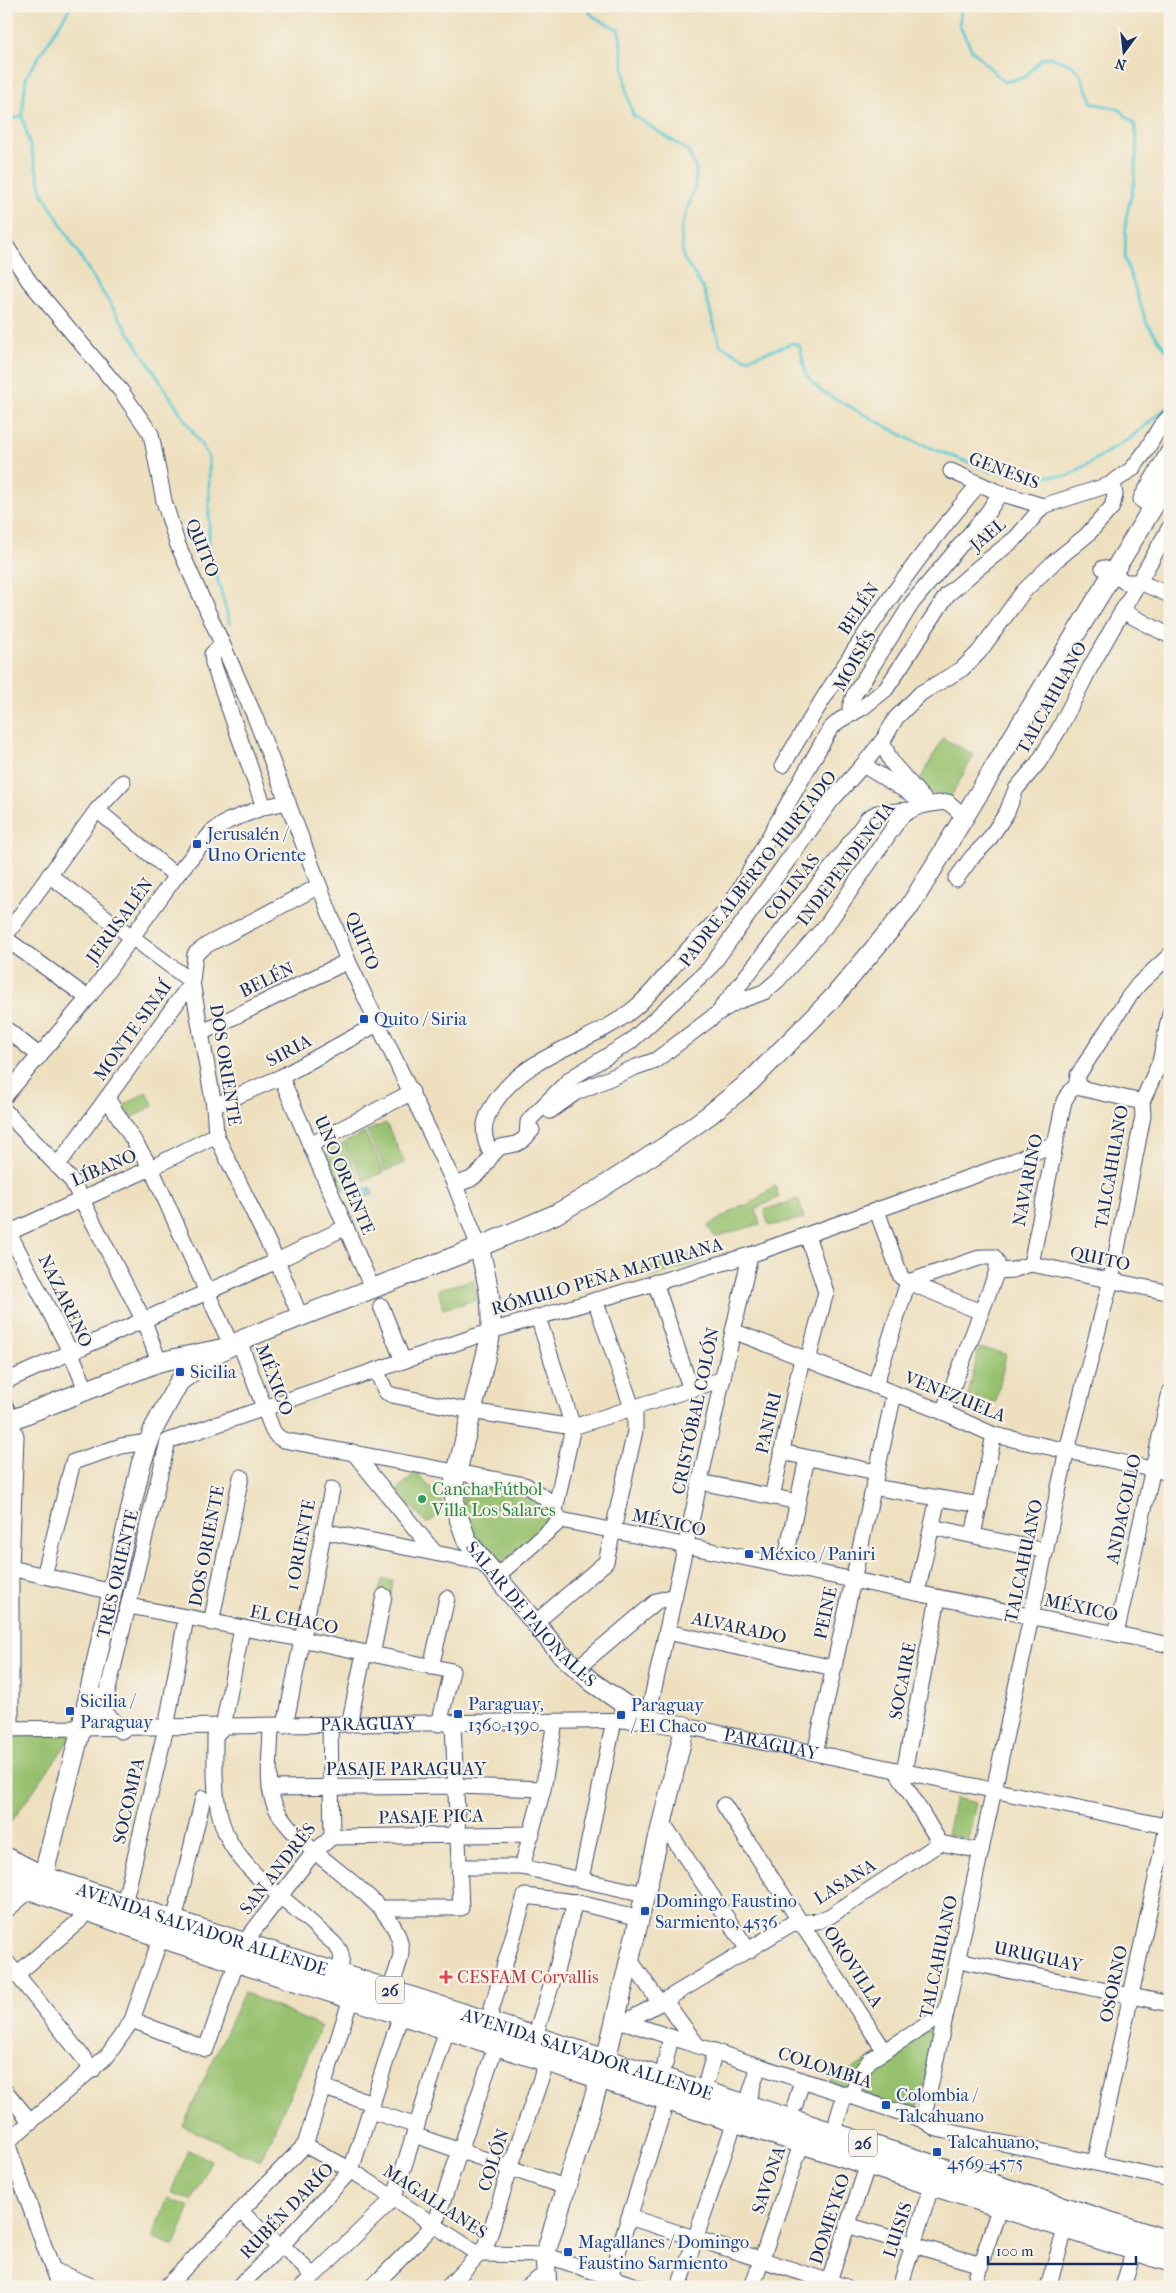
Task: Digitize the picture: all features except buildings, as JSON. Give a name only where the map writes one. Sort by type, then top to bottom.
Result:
[{"type":"highway","name":"AVENIDA SALVADOR ALLENDE","points":[[6,1858],[37,1883],[87,1910],[167,1929],[240,1952],[351,1998],[396,2002],[488,2021],[535,2036],[667,2099],[1170,2261]]},
{"type":"highway","name":"AVENIDA SALVADOR ALLENDE","points":[[6,1878],[37,1883],[124,1904],[167,1929]]},
{"type":"highway","name":"AVENIDA SALVADOR ALLENDE","points":[[240,1952],[338,1973],[447,2029],[547,2061],[603,2068],[1170,2242]]},
{"type":"main road","points":[[1122,580],[1170,453]]},
{"type":"main road","points":[[8,1416],[87,1392],[159,1362],[232,1345],[300,1316],[479,1247],[537,1222],[576,1202],[644,1161],[709,1115],[751,1081],[796,1038],[850,979],[873,948],[958,811],[1027,706],[1122,580],[1170,479]]},
{"type":"main road","points":[[873,948],[899,921],[919,892],[1027,706]]},
{"type":"main road","name":"SALAR DE PAJONALES","points":[[479,1247],[491,1296],[491,1331],[456,1471],[454,1499],[457,1516],[468,1542],[534,1624],[576,1669],[647,1720]]},
{"type":"main road","points":[[6,1908],[37,1883],[81,1730],[134,1492],[148,1442],[179,1382],[232,1345]]},
{"type":"main road","points":[[90,1690],[94,1702],[102,1714],[122,1729]]},
{"type":"main road","name":"PARAGUAY","points":[[647,1720],[685,1726]]},
{"type":"main road","points":[[546,2272],[565,2188],[603,2068],[621,2020],[630,1960],[685,1726]]},
{"type":"street","name":"QUITO","points":[[6,246],[29,281],[99,364],[145,425],[154,442],[164,501],[178,543],[255,717],[348,961],[455,1184],[479,1247]]},
{"type":"street","points":[[1043,506],[1113,482],[1132,469],[1160,427],[1170,416]]},
{"type":"street","name":"GENESIS","points":[[951,471],[1000,493],[1043,506]]},
{"type":"street","name":"PADRE ALBERTO HURTADO","points":[[527,1136],[528,1122],[570,1079],[630,1042],[709,969],[831,800],[863,765],[884,738],[896,718],[921,693],[962,669],[979,652],[1023,592],[1055,561],[1087,535],[1112,507],[1115,495],[1113,482]]},
{"type":"street","name":"BELÉN","points":[[783,765],[817,707],[886,601],[939,530],[979,484]]},
{"type":"street","name":"MOISÉS","points":[[492,1154],[484,1135],[484,1123],[495,1102],[510,1083],[524,1071],[555,1051],[613,1024],[637,1006],[722,915],[734,899],[830,729],[840,720],[852,714],[850,707],[854,695],[912,603],[988,512],[1000,493]]},
{"type":"street","name":"JAEL","points":[[852,714],[886,689],[947,595],[1016,538],[1043,506]]},
{"type":"street","name":"TALCAHUANO","points":[[956,879],[972,857],[988,841],[1007,812],[1016,789],[1038,763],[1059,730],[1090,668],[1122,611],[1122,580],[1170,527]]},
{"type":"street","points":[[1122,580],[1170,595]]},
{"type":"street","points":[[1122,611],[1170,636]]},
{"type":"street","points":[[222,645],[213,651],[212,658],[264,807]]},
{"type":"street","points":[[884,738],[882,742],[892,763],[928,804]]},
{"type":"street","name":"PADRE ALBERTO HURTADO","points":[[863,765],[928,804]]},
{"type":"street","points":[[88,998],[6,937],[97,810],[123,782]]},
{"type":"street","name":"JERUSALÉN","points":[[6,1095],[88,998],[176,876],[219,826],[264,807],[288,802]]},
{"type":"street","name":"INDEPENDENCIA","points":[[492,1154],[500,1147],[516,1144],[527,1136],[559,1103],[621,1073],[656,1060],[718,1012],[736,1002],[764,992],[778,980],[828,923],[900,818],[909,810],[928,804],[948,802],[958,811]]},
{"type":"street","points":[[97,810],[176,876]]},
{"type":"street","name":"COLINAS","points":[[718,1012],[833,866],[868,818],[876,813],[909,810]]},
{"type":"street","points":[[49,875],[192,982]]},
{"type":"street","name":"MONTE SINAÍ","points":[[58,1166],[192,982],[195,954],[319,886]]},
{"type":"street","name":"NAVARINO","points":[[1031,1264],[1064,1101],[1076,1087],[1078,1075],[1128,998],[1139,984],[1170,955]]},
{"type":"street","name":"BELÉN","points":[[202,1033],[348,961]]},
{"type":"street","name":"DOS ORIENTE","points":[[192,982],[214,1106],[216,1135],[234,1177],[277,1261],[300,1316]]},
{"type":"street","name":"TALCAHUANO","points":[[923,2120],[1067,1450],[1071,1444],[1111,1280],[1143,1116],[1142,1102],[1165,1063],[1170,1013]]},
{"type":"street","name":"SIRIA","points":[[214,1106],[281,1077],[379,1023]]},
{"type":"street","points":[[6,1029],[40,1056]]},
{"type":"street","name":"UNO ORIENTE","points":[[281,1077],[372,1288]]},
{"type":"street","points":[[1076,1087],[1142,1102]]},
{"type":"street","points":[[310,1145],[412,1092]]},
{"type":"street","points":[[107,1098],[151,1168],[232,1345]]},
{"type":"street","points":[[6,1112],[72,1181],[144,1321],[159,1362]]},
{"type":"street","name":"LÍBANO","points":[[7,1231],[151,1168],[216,1135]]},
{"type":"street","name":"RÓMULO PEÑA MATURANA","points":[[168,1441],[491,1331],[750,1255],[1007,1164],[1054,1144]]},
{"type":"street","points":[[455,1184],[471,1179],[481,1171],[492,1154]]},
{"type":"street","points":[[877,1210],[901,1277],[908,1282],[981,1312]]},
{"type":"street","points":[[6,1381],[209,1292],[346,1227]]},
{"type":"street","name":"NAZARENO","points":[[7,1231],[71,1353],[87,1392]]},
{"type":"street","name":"PANIRI","points":[[772,1497],[781,1452],[805,1359],[826,1292],[807,1235]]},
{"type":"street","name":"CRISTÓBAL COLÓN","points":[[647,1720],[750,1255]]},
{"type":"street","points":[[908,1282],[987,1256],[996,1260],[997,1271],[943,1412]]},
{"type":"street","name":"QUITO","points":[[1031,1264],[1162,1291]]},
{"type":"street","points":[[997,1271],[1013,1270],[1031,1264]]},
{"type":"street","points":[[655,1282],[691,1390]]},
{"type":"street","points":[[875,1386],[908,1282]]},
{"type":"street","points":[[534,1624],[604,1564],[614,1531],[635,1431],[632,1408],[595,1300]]},
{"type":"street","points":[[381,1306],[403,1361]]},
{"type":"street","points":[[323,1530],[435,1553],[491,1570],[558,1515],[572,1428],[538,1317]]},
{"type":"street","name":"VENEZUELA","points":[[733,1331],[943,1412],[994,1435],[1170,1473]]},
{"type":"street","name":"MÉXICO","points":[[232,1345],[266,1407],[273,1431],[280,1438],[525,1485],[540,1493],[558,1515],[614,1531],[1170,1645]]},
{"type":"street","points":[[376,1370],[389,1394],[471,1411],[572,1428],[723,1379]]},
{"type":"street","name":"ANDACOLLO","points":[[1116,1634],[1170,1392]]},
{"type":"street","name":"PEINE","points":[[815,1753],[894,1394]]},
{"type":"street","points":[[8,1416],[16,1436],[10,1510],[11,1568],[8,1729]]},
{"type":"street","points":[[973,1535],[994,1435]]},
{"type":"street","name":"TRES ORIENTE","points":[[102,1714],[168,1441]]},
{"type":"street","points":[[44,1576],[73,1462],[121,1446],[148,1442]]},
{"type":"street","points":[[353,1452],[435,1553]]},
{"type":"street","points":[[781,1452],[807,1458],[938,1498],[980,1505]]},
{"type":"street","points":[[784,1566],[807,1458]]},
{"type":"street","name":"DOS ORIENTE","points":[[211,1623],[240,1477]]},
{"type":"street","points":[[700,1482],[798,1502]]},
{"type":"street","name":"1 ORIENTE","points":[[314,1852],[288,1827],[274,1806],[270,1788],[278,1726],[302,1639],[332,1489]]},
{"type":"street","points":[[917,1593],[938,1498]]},
{"type":"street","points":[[932,1527],[1046,1550]]},
{"type":"street","points":[[11,1568],[112,1592]]},
{"type":"street","points":[[349,1725],[384,1596]]},
{"type":"street","points":[[576,1669],[657,1602],[674,1596]]},
{"type":"street","points":[[431,1667],[447,1598]]},
{"type":"street","name":"SOCAIRE","points":[[900,1771],[938,1598]]},
{"type":"street","name":"EL CHACO","points":[[129,1606],[302,1639],[452,1672],[446,1724]]},
{"type":"street","name":"SOCOMPA","points":[[124,1904],[166,1728],[186,1618]]},
{"type":"street","points":[[242,1628],[224,1727],[215,1736],[216,1798],[226,1832],[246,1865],[280,1894],[339,1950],[342,1960],[338,1973]]},
{"type":"street","name":"ALVARADO","points":[[667,1632],[834,1668]]},
{"type":"street","name":"PARAGUAY","points":[[8,1729],[81,1730],[647,1720]]},
{"type":"street","points":[[581,1879],[614,1721]]},
{"type":"street","points":[[522,1867],[543,1788],[555,1722]]},
{"type":"street","points":[[381,1908],[461,1908],[456,1786],[446,1724]]},
{"type":"street","name":"SAN ANDRÉS","points":[[132,2020],[206,2049],[240,1952],[280,1894],[314,1852],[332,1837],[330,1725]]},
{"type":"street","name":"PARAGUAY","points":[[685,1726],[994,1790],[1169,1822]]},
{"type":"street","points":[[900,1771],[940,1843],[981,1851]]},
{"type":"street","name":"PASAJE PARAGUAY","points":[[270,1788],[456,1786],[543,1788]]},
{"type":"street","points":[[59,2287],[7,2143],[93,2070],[108,2055],[132,2020],[167,1929],[203,1798]]},
{"type":"street","name":"OROVILLA","points":[[724,1805],[884,2050]]},
{"type":"street","points":[[662,1822],[749,1951]]},
{"type":"street","name":"OSORNO","points":[[1095,2163],[1169,1822]]},
{"type":"street","name":"PASAJE PICA","points":[[332,1837],[532,1834]]},
{"type":"street","name":"LASANA","points":[[621,2020],[663,2002],[791,1924],[818,1921],[830,1916],[940,1843]]},
{"type":"street","name":"RUBÉN DARÍO","points":[[238,2287],[282,2244],[352,2170],[372,2107],[396,2002],[401,1954],[399,1940],[394,1930],[381,1908],[314,1852]]},
{"type":"street","points":[[459,1866],[522,1867],[645,1894]]},
{"type":"street","points":[[488,2021],[525,1896],[574,1902],[640,1918]]},
{"type":"street","points":[[535,2036],[556,1971],[574,1902]]},
{"type":"street","points":[[17,1974],[79,1921],[87,1910]]},
{"type":"street","points":[[630,1960],[697,2045]]},
{"type":"street","name":"URUGUAY","points":[[958,1960],[1170,2004]]},
{"type":"street","points":[[6,1961],[93,2070]]},
{"type":"street","points":[[173,2284],[240,2211],[305,2145],[351,1998]]},
{"type":"street","points":[[837,2120],[865,2065],[884,2050],[946,2013]]},
{"type":"street","name":"COLOMBIA","points":[[621,2020],[923,2120],[937,2130],[1170,2179]]},
{"type":"street","points":[[240,2211],[276,2244],[282,2244],[310,2283],[394,2198],[447,2029]]},
{"type":"street","points":[[664,2064],[672,2037]]},
{"type":"street","points":[[372,2287],[435,2224],[496,2044]]},
{"type":"street","points":[[707,2079],[715,2051]]},
{"type":"street","name":"COLÓN","points":[[448,2287],[470,2267],[478,2254],[486,2247],[510,2168],[547,2061]]},
{"type":"street","points":[[750,2094],[759,2066]]},
{"type":"street","points":[[795,2105],[802,2080]]},
{"type":"street","points":[[324,2088],[372,2107],[460,2151],[565,2188]]},
{"type":"street","points":[[6,2092],[31,2122]]},
{"type":"street","points":[[613,2281],[628,2217],[667,2099]]},
{"type":"street","points":[[679,2287],[735,2121]]},
{"type":"street","name":"SAVONA","points":[[752,2287],[802,2142]]},
{"type":"street","name":"MAGALLANES","points":[[305,2145],[352,2170],[478,2254],[546,2272],[613,2281],[639,2287]]},
{"type":"street","name":"DOMEYKO","points":[[828,2284],[868,2164]]},
{"type":"street","name":"LUISIS","points":[[900,2287],[932,2184]]},
{"type":"street","points":[[973,2287],[1000,2206]]},
{"type":"street","points":[[628,2217],[828,2284],[846,2287]]},
{"type":"street","points":[[848,2225],[981,2265]]},
{"type":"street","points":[[1048,2287],[1066,2227]]},
{"type":"street","points":[[1123,2287],[1134,2249]]},
{"type":"street","points":[[53,2270],[94,2287]]},
{"type":"street","points":[[527,2287],[546,2272]]},
{"type":"green space","points":[[943,738],[974,755],[948,802],[917,785]]},
{"type":"green space","points":[[146,1092],[154,1105],[132,1118],[123,1106]]},
{"type":"green space","points":[[386,1123],[405,1163],[386,1171],[367,1131]]},
{"type":"green space","points":[[365,1133],[384,1172],[364,1181],[345,1142]]},
{"type":"green space","points":[[344,1143],[361,1183],[342,1191],[325,1152]]},
{"type":"green space","points":[[775,1185],[779,1197],[755,1209],[760,1224],[715,1237],[708,1226],[742,1205],[747,1206]]},
{"type":"green space","points":[[798,1199],[804,1218],[769,1226],[764,1210]]},
{"type":"green space","points":[[704,1250],[705,1256],[701,1262],[650,1277],[647,1272],[642,1274],[640,1271]]},
{"type":"green space","points":[[473,1280],[479,1299],[443,1309],[438,1289]]},
{"type":"green space","points":[[979,1348],[1006,1354],[996,1402],[968,1396]]},
{"type":"green space","name":"Cancha Fútbol Villa Los Salares","points":[[417,1472],[447,1508],[427,1524],[397,1490]]},
{"type":"green space","points":[[468,1482],[535,1496],[549,1514],[548,1523],[504,1561],[494,1561],[482,1550],[464,1515],[461,1487]]},
{"type":"green space","points":[[382,1579],[393,1581],[391,1594],[379,1592]]},
{"type":"green space","points":[[6,1734],[73,1735],[6,1829]]},
{"type":"green space","points":[[955,1798],[976,1803],[968,1839],[947,1835]]},
{"type":"green space","points":[[244,1992],[321,2027],[260,2161],[183,2126]]},
{"type":"green space","points":[[939,2020],[917,2112],[829,2082]]},
{"type":"green space","points":[[189,2150],[211,2160],[192,2201],[171,2192]]},
{"type":"green space","points":[[168,2198],[190,2207],[174,2246],[152,2237]]},
{"type":"water","points":[[370,1187],[373,1194],[358,1199],[355,1192]]},
{"type":"waterway","points":[[71,6],[26,77],[22,116],[43,194],[89,271],[209,457],[209,549],[230,624]]},
{"type":"waterway","points":[[584,6],[594,17],[619,30],[627,94],[633,115],[688,151],[696,169],[695,186],[681,229],[683,257],[704,290],[720,345],[746,359],[794,343],[800,346],[806,375],[821,391],[911,440],[990,471],[1019,476],[1068,476],[1129,439],[1170,405]]},
{"type":"waterway","points":[[962,6],[959,25],[972,50],[1004,82],[1025,77],[1041,59],[1050,57],[1071,65],[1081,74],[1093,103],[1119,109],[1135,125],[1137,147],[1134,184],[1126,218],[1125,259],[1147,324],[1170,355]]},
{"type":"waterway","points":[[6,121],[22,116]]},
{"type":"place","name":"Jerusalén / Uno Oriente","points":[[197,844]]},
{"type":"place","name":"Quito / Siria","points":[[364,1019]]},
{"type":"place","name":"Sicilia","points":[[180,1372]]},
{"type":"place","name":"Cancha Fútbol Villa Los Salares","points":[[422,1499]]},
{"type":"place","name":"México / Paniri","points":[[749,1554]]},
{"type":"place","name":"Sicilia / Paraguay","points":[[70,1711]]},
{"type":"place","name":"Paraguay, 1360-1390","points":[[458,1714]]},
{"type":"place","name":"Paraguay / El Chaco","points":[[621,1715]]},
{"type":"place","name":"Domingo Faustino Sarmiento, 4536","points":[[645,1911]]},
{"type":"place","name":"CESFAM Corvallis","points":[[446,1977]]},
{"type":"place","name":"Colombia / Talcahuano","points":[[886,2105]]},
{"type":"place","name":"Talcahuano, 4569-4575","points":[[937,2152]]},
{"type":"place","name":"Magallanes / Domingo Faustino Sarmiento","points":[[568,2252]]}]
